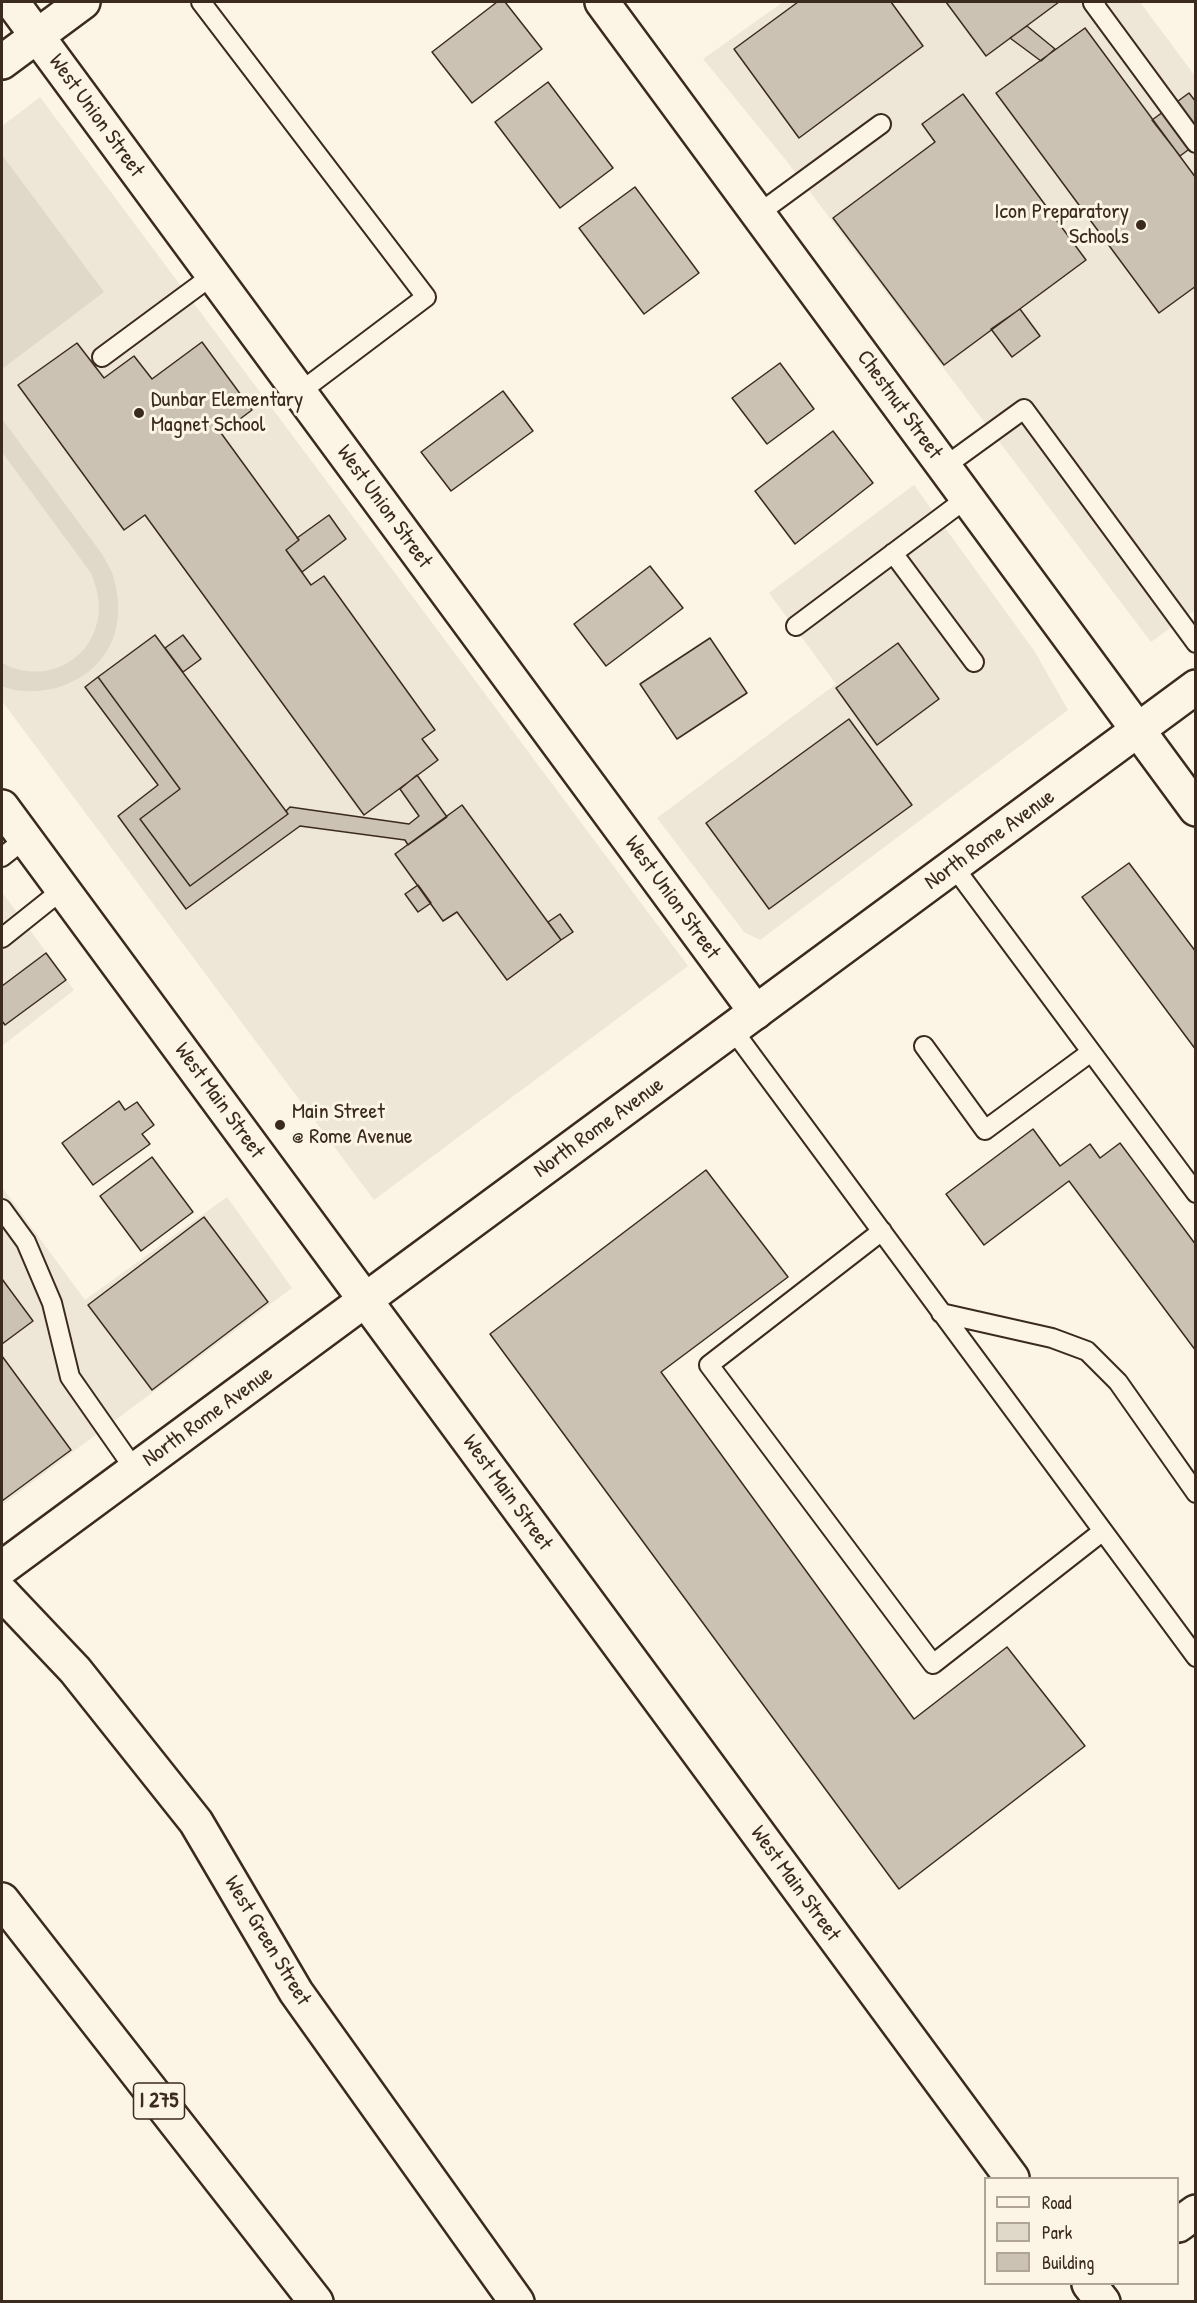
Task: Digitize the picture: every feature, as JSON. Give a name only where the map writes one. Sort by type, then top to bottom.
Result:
[{"type":"main road","name":"West Union Street","points":[[12,2],[300,392],[745,1021]]},
{"type":"main road","points":[[2,62],[83,2]]},
{"type":"main road","name":"Chestnut Street","points":[[602,2],[1196,809]]},
{"type":"main road","name":"North Rome Avenue","points":[[2,1568],[1196,687]]},
{"type":"main road","name":"West Main Street","points":[[2,807],[13,848],[62,890],[1011,2177]]},
{"type":"main road","name":"West Green Street","points":[[2,1593],[75,1670],[196,1822],[296,1992],[517,2301]]},
{"type":"main road","name":"I 275","points":[[2,1900],[316,2301]]},
{"type":"main road","points":[[1179,2224],[1196,2212]]},
{"type":"lane","points":[[201,2],[426,297],[300,392]]},
{"type":"lane","points":[[1096,2],[1093,3],[1196,143]]},
{"type":"lane","points":[[758,214],[880,124]]},
{"type":"lane","points":[[102,357],[213,274]]},
{"type":"lane","points":[[944,467],[1024,409],[1196,643]]},
{"type":"lane","points":[[796,626],[967,498]]},
{"type":"lane","points":[[893,553],[974,662]]},
{"type":"lane","points":[[954,867],[1196,1193]]},
{"type":"lane","points":[[2,938],[62,890]]},
{"type":"lane","points":[[745,1021],[882,1231],[1196,1657]]},
{"type":"lane","points":[[924,1046],[986,1130],[1091,1052]]},
{"type":"lane","points":[[2,1209],[26,1242],[52,1304],[70,1377],[135,1470]]},
{"type":"lane","points":[[882,1231],[709,1365],[933,1664],[1103,1531]]},
{"type":"lane","points":[[942,1313],[1052,1338],[1087,1351],[1118,1382],[1196,1493]]},
{"type":"shaded area","points":[[783,2],[1140,2],[1195,76],[1195,610],[1151,642],[785,159],[703,59]]},
{"type":"shaded area","name":"Dunbar Elementary Magnet School","points":[[40,97],[688,966],[374,1200],[2,701],[2,126]]},
{"type":"shaded area","points":[[914,485],[1035,652],[1068,710],[760,940],[744,932],[657,818],[836,684],[769,593]]},
{"type":"shaded area","points":[[2,892],[74,990],[2,1046]]},
{"type":"shaded area","points":[[2,1187],[85,1300],[227,1197],[292,1288],[2,1505]]},
{"type":"green space","points":[[2,155],[104,292],[2,369]]},
{"type":"green space","points":[[2,419],[102,554],[113,576],[118,597],[115,632],[109,647],[89,672],[56,688],[21,691],[2,686],[2,663],[31,672],[60,667],[73,660],[92,638],[99,610],[98,597],[91,573],[2,452]]},
{"type":"building","points":[[497,2],[505,2],[542,49],[472,103],[432,52]]},
{"type":"building","points":[[798,2],[891,2],[923,46],[799,138],[734,49]]},
{"type":"building","points":[[946,2],[1059,2],[986,56]]},
{"type":"building","points":[[1027,26],[1055,49],[1041,61],[1010,38]]},
{"type":"building","points":[[1085,28],[1196,178],[1196,286],[1159,313],[996,93]]},
{"type":"building","points":[[548,82],[613,168],[560,208],[495,122]]},
{"type":"building","points":[[1189,93],[1196,102],[1196,144],[1180,156],[1152,120]]},
{"type":"building","points":[[963,94],[1086,260],[944,365],[833,218],[935,142],[922,124]]},
{"type":"building","points":[[635,187],[699,273],[644,314],[579,228]]},
{"type":"building","points":[[1020,309],[1040,336],[1012,357],[991,329]]},
{"type":"building","points":[[202,342],[252,410],[221,433],[299,540],[286,550],[311,585],[324,576],[435,730],[422,739],[438,760],[364,815],[145,515],[124,530],[18,385],[77,343],[104,378],[134,356],[152,379]]},
{"type":"building","points":[[780,363],[814,409],[767,444],[732,398]]},
{"type":"building","points":[[503,391],[533,431],[451,491],[421,452]]},
{"type":"building","points":[[833,431],[873,483],[795,544],[755,491]]},
{"type":"building","points":[[329,515],[346,539],[302,572],[286,550],[299,540],[297,538]]},
{"type":"building","points":[[650,566],[683,608],[606,666],[574,624]]},
{"type":"building","points":[[155,635],[288,814],[190,886],[140,819],[180,789],[98,677]]},
{"type":"building","points":[[183,635],[201,659],[183,672],[165,648]]},
{"type":"building","points":[[710,638],[747,693],[677,739],[640,684]]},
{"type":"building","points":[[898,643],[939,699],[877,745],[836,688]]},
{"type":"building","points":[[98,677],[180,789],[140,819],[190,886],[288,814],[286,811],[290,807],[409,824],[419,816],[400,789],[417,775],[447,817],[408,845],[405,840],[300,826],[186,909],[118,816],[158,785],[85,687]]},
{"type":"building","points":[[849,719],[912,805],[769,909],[706,823]]},
{"type":"building","points":[[462,805],[561,940],[507,980],[457,912],[443,921],[395,854]]},
{"type":"building","points":[[1129,863],[1196,952],[1196,1050],[1082,897]]},
{"type":"building","points":[[418,885],[431,903],[418,912],[405,894]]},
{"type":"building","points":[[560,914],[573,932],[561,940],[548,922]]},
{"type":"building","points":[[46,953],[66,980],[5,1025],[2,1021],[2,986]]},
{"type":"building","points":[[119,1101],[125,1110],[137,1102],[154,1125],[142,1134],[150,1144],[93,1185],[62,1143]]},
{"type":"building","points":[[1033,1129],[1060,1166],[1090,1144],[1100,1158],[1120,1143],[1196,1245],[1196,1351],[1069,1181],[984,1245],[946,1194]]},
{"type":"building","points":[[152,1157],[193,1212],[141,1251],[100,1196]]},
{"type":"building","points":[[706,1170],[788,1277],[661,1372],[914,1719],[1007,1647],[1085,1746],[899,1889],[490,1334]]},
{"type":"building","points":[[204,1217],[268,1302],[152,1390],[88,1305]]},
{"type":"building","points":[[2,1279],[33,1321],[2,1344]]},
{"type":"building","points":[[2,1356],[71,1450],[2,1501]]},
{"type":"place","name":"Icon Preparatory Schools","points":[[1141,225]]},
{"type":"place","name":"Dunbar Elementary Magnet School","points":[[139,413]]},
{"type":"place","name":"Main Street @ Rome Avenue","points":[[280,1125]]}]
